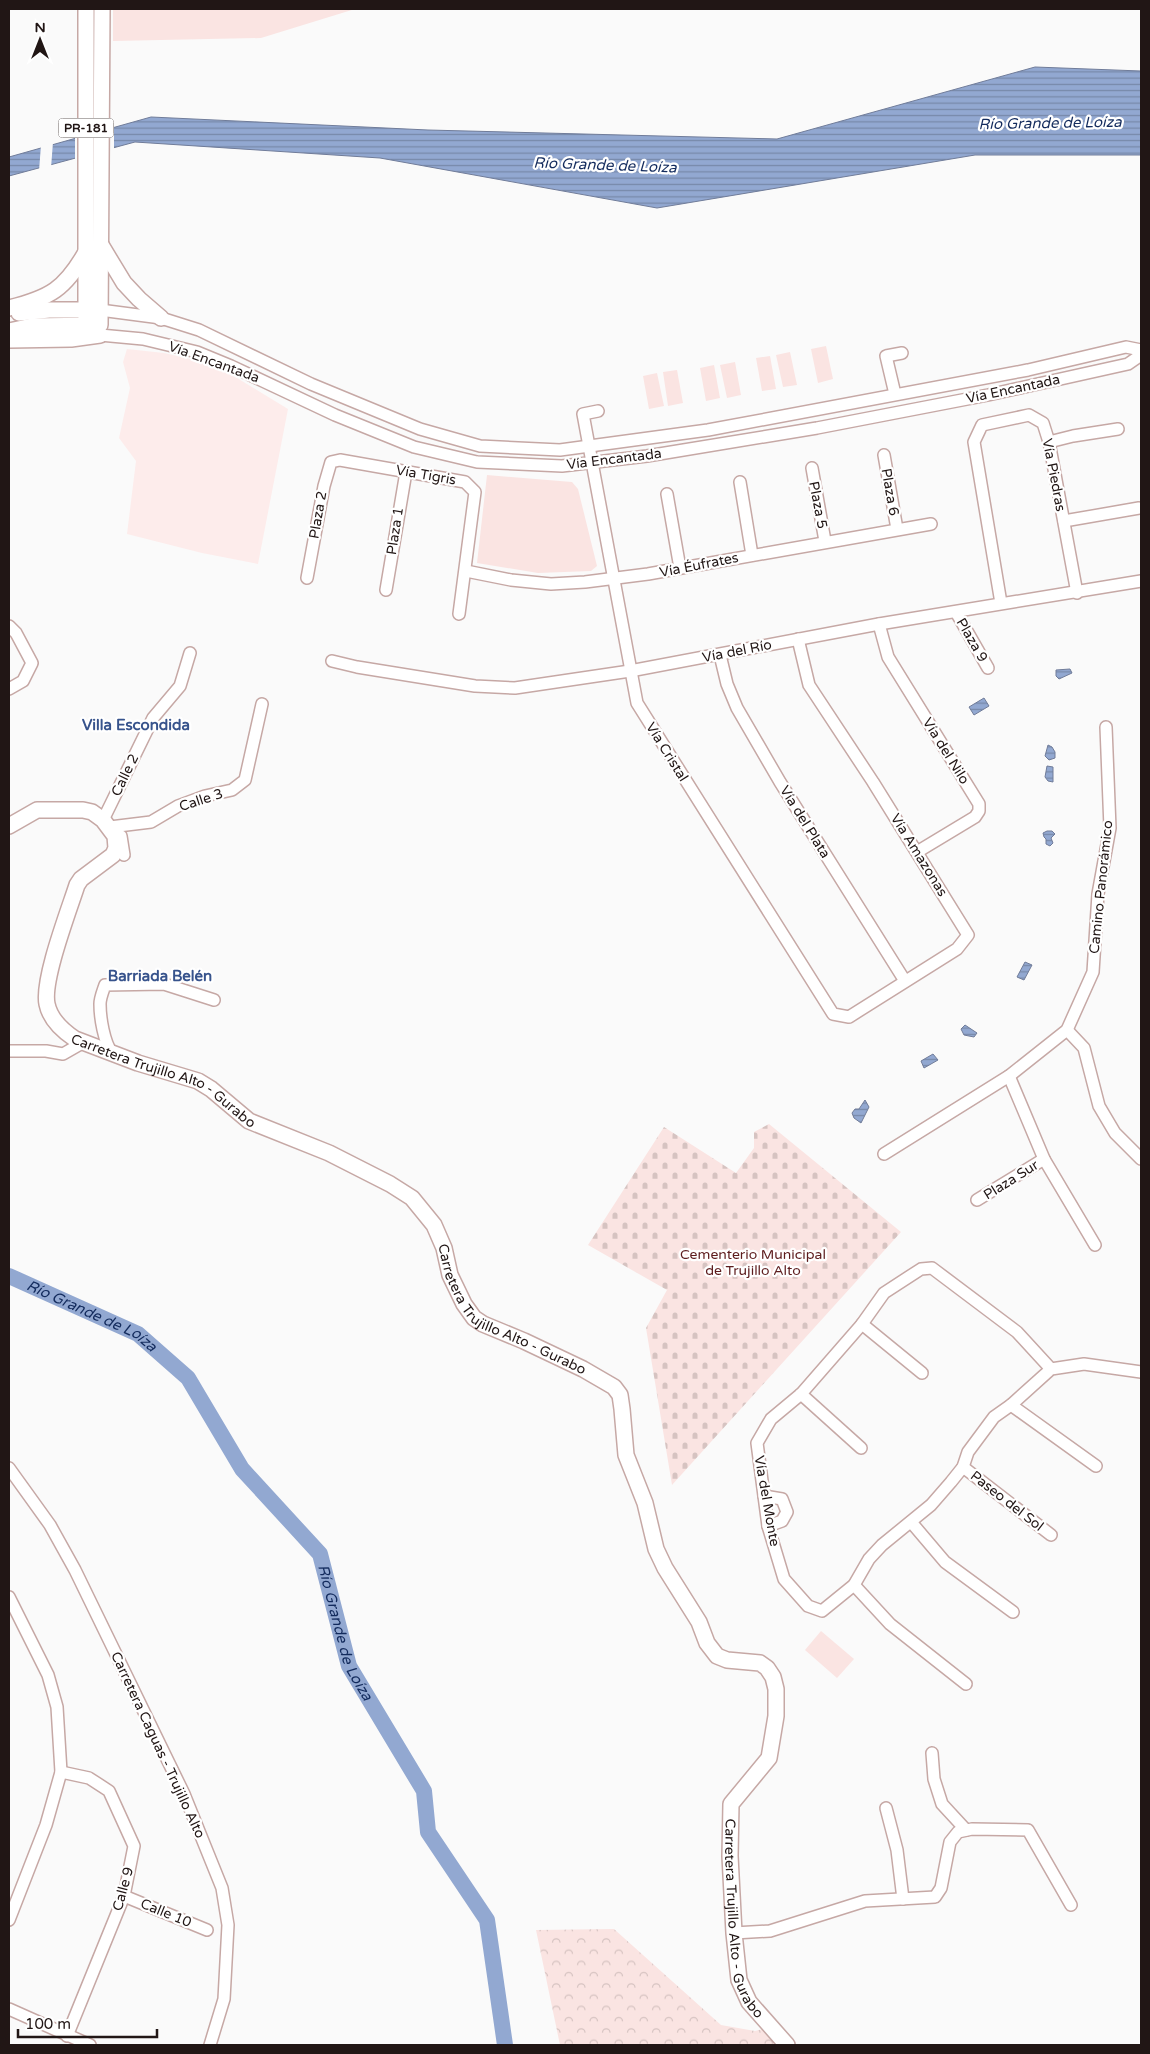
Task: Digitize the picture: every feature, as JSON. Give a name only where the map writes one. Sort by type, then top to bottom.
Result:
[{"type":"main road","name":"PR-181","points":[[86,14],[94,242]]},
{"type":"main road","name":"PR-181","points":[[94,321],[94,242],[102,14]]},
{"type":"main road","points":[[9,308],[28,304],[44,297],[63,284],[73,274],[94,242],[124,284],[161,318]]},
{"type":"main road","points":[[9,315],[49,310],[94,321]]},
{"type":"main road","points":[[9,331],[32,326],[94,321]]},
{"type":"main road","points":[[9,340],[71,339],[94,321]]},
{"type":"main road","points":[[9,826],[37,810],[83,810],[92,812],[110,824]]},
{"type":"main road","name":"Carretera Trujillo Alto - Gurabo","points":[[110,824],[116,843],[113,855],[81,879],[51,968],[47,1003],[58,1026],[66,1033],[84,1042],[198,1081],[211,1089],[249,1121],[329,1153],[412,1198],[434,1225],[444,1248],[450,1275],[464,1304],[474,1318],[483,1324],[583,1369],[614,1386],[620,1395],[626,1455],[645,1503],[656,1549],[665,1568],[699,1622],[707,1643],[717,1656],[728,1660],[760,1664],[767,1668],[773,1677],[776,1689],[776,1716],[770,1742],[769,1758],[731,1804],[730,1856],[734,1932],[739,1980],[744,1994],[787,2045]]},
{"type":"street","name":"Vía Encantada","points":[[94,321],[161,318],[199,330],[311,384],[420,429],[480,446],[560,450],[708,430],[1028,370],[1126,347],[1141,350]]},
{"type":"street","name":"Vía Encantada","points":[[94,321],[143,339],[197,352],[414,447],[478,462],[562,466],[647,456],[817,428],[988,395],[1128,364],[1141,355]]},
{"type":"street","points":[[895,394],[886,356],[902,353]]},
{"type":"street","name":"Vía Cristal","points":[[598,411],[583,414],[637,703],[833,1014],[840,1016]]},
{"type":"street","name":"Vía Piedras","points":[[1001,603],[974,442],[982,425],[1029,415],[1043,423],[1049,442],[1077,593]]},
{"type":"street","points":[[1049,442],[1118,429]]},
{"type":"street","name":"Plaza 6","points":[[884,455],[897,530]]},
{"type":"street","name":"Vía Tigris","points":[[340,460],[465,482],[475,492],[459,614]]},
{"type":"street","name":"Plaza 2","points":[[307,578],[326,472],[331,462],[340,460]]},
{"type":"street","name":"Plaza 5","points":[[812,468],[825,541]]},
{"type":"street","name":"Plaza 1","points":[[386,590],[406,472]]},
{"type":"street","points":[[740,482],[752,555]]},
{"type":"street","points":[[667,494],[680,568]]},
{"type":"street","points":[[1064,522],[1139,508]]},
{"type":"street","name":"Vía Éufrates","points":[[466,571],[511,580],[551,584],[614,578],[931,524]]},
{"type":"street","name":"Vía del Río","points":[[332,661],[357,667],[474,686],[515,688],[630,671],[879,624],[1141,581]]},
{"type":"street","name":"Plaza 9","points":[[956,612],[988,668]]},
{"type":"street","name":"Vía del Nilo","points":[[879,624],[888,657],[979,804],[979,811],[975,817],[917,852]]},
{"type":"street","points":[[9,626],[16,634],[32,662],[23,681],[9,689]]},
{"type":"street","name":"Vía Amazonas","points":[[798,640],[809,685],[917,852],[968,935],[957,949],[849,1017],[840,1016]]},
{"type":"street","name":"Calle 2","points":[[110,824],[154,718],[180,686],[190,653]]},
{"type":"street","name":"Vía del Plata","points":[[720,655],[727,684],[737,708],[780,782],[905,981]]},
{"type":"street","name":"Calle 3","points":[[110,824],[151,822],[178,806],[204,796],[232,790],[245,780],[262,704]]},
{"type":"street","name":"Camino Panorámico","points":[[884,1154],[1009,1076],[1068,1030],[1093,972],[1098,894],[1110,828],[1106,727]]},
{"type":"street","points":[[110,824],[124,855]]},
{"type":"street","points":[[112,1053],[106,1046],[103,1035],[100,1003],[105,985],[164,984],[214,1000]]},
{"type":"street","points":[[1068,1030],[1084,1048],[1099,1106],[1115,1134],[1141,1158]]},
{"type":"street","points":[[9,1051],[46,1051],[63,1054],[84,1042]]},
{"type":"street","points":[[1009,1076],[1044,1160],[1095,1245]]},
{"type":"street","name":"Plaza Sur","points":[[978,1200],[1044,1160]]},
{"type":"street","name":"Vía del Monte","points":[[922,1268],[932,1268],[1017,1332],[1051,1369],[1011,1405],[994,1417],[968,1452],[963,1467],[931,1505],[882,1545],[869,1559],[854,1585],[822,1611],[808,1606],[784,1579],[768,1526],[757,1443],[771,1419],[801,1394],[862,1324],[884,1293],[922,1268]]},
{"type":"street","points":[[862,1324],[922,1373]]},
{"type":"street","points":[[1051,1369],[1084,1364],[1141,1372]]},
{"type":"street","points":[[801,1394],[861,1448]]},
{"type":"street","points":[[1011,1405],[1096,1466]]},
{"type":"street","name":"Paseo del Sol","points":[[963,1467],[1052,1535]]},
{"type":"street","name":"Carretera Caguas - Trujillo Alto","points":[[9,1468],[50,1525],[75,1570],[184,1794],[222,1888],[228,1926],[224,1999],[210,2045]]},
{"type":"street","points":[[764,1496],[782,1499],[787,1512],[782,1521],[768,1526]]},
{"type":"street","points":[[912,1522],[945,1562],[1013,1612]]},
{"type":"street","points":[[854,1585],[890,1624],[966,1684]]},
{"type":"street","points":[[9,1597],[48,1675],[57,1707],[61,1772],[46,1825],[9,1919]]},
{"type":"street","points":[[932,1753],[934,1779],[942,1804],[966,1830]]},
{"type":"street","name":"Calle 9","points":[[61,1772],[89,1778],[109,1790],[134,1846],[124,1896],[68,2036]]},
{"type":"street","points":[[886,1808],[897,1850],[903,1899]]},
{"type":"street","points":[[734,1932],[770,1930],[865,1901],[935,1897],[941,1888],[950,1842],[958,1832],[966,1830],[1028,1830],[1071,1905]]},
{"type":"street","name":"Calle 10","points":[[124,1896],[207,1930]]},
{"type":"street","points":[[9,2009],[90,2045]]},
{"type":"shaded area","points":[[127,349],[164,353],[199,361],[237,378],[288,409],[258,564],[202,553],[127,534],[136,461],[119,438],[130,388],[123,362]]},
{"type":"green space","points":[[113,9],[355,9],[261,38],[113,41]]},
{"type":"green space","points":[[826,346],[833,379],[818,383],[811,349]]},
{"type":"green space","points":[[790,352],[797,385],[783,387],[776,355]]},
{"type":"green space","points":[[770,356],[776,389],[762,391],[756,358]]},
{"type":"green space","points":[[735,362],[741,395],[727,398],[720,365]]},
{"type":"green space","points":[[714,365],[720,398],[706,401],[700,368]]},
{"type":"green space","points":[[677,370],[683,403],[668,406],[663,372]]},
{"type":"green space","points":[[657,373],[664,406],[649,409],[643,376]]},
{"type":"green space","points":[[487,475],[572,482],[578,489],[597,566],[591,571],[538,573],[477,563]]},
{"type":"green space","name":"Cementerio Municipal de Trujillo Alto","points":[[769,1124],[901,1232],[672,1485],[646,1328],[667,1290],[588,1245],[664,1127],[736,1173],[754,1148],[754,1132]]},
{"type":"green space","points":[[821,1631],[854,1659],[837,1678],[805,1650]]},
{"type":"green space","points":[[614,1929],[721,2025],[755,2031],[763,2029],[778,2045],[560,2045],[536,1930]]},
{"type":"water","points":[[1035,67],[1141,71],[1141,155],[975,155],[657,208],[380,158],[135,142],[9,176],[9,157],[151,117],[428,130],[777,139]]},
{"type":"water","points":[[1070,669],[1072,673],[1059,679],[1056,676],[1056,670]]},
{"type":"water","points":[[984,698],[989,706],[974,715],[969,707]]},
{"type":"water","points":[[1048,745],[1055,752],[1055,758],[1049,760],[1045,756]]},
{"type":"water","points":[[1047,766],[1053,767],[1053,782],[1048,781],[1045,777]]},
{"type":"water","points":[[1052,831],[1055,834],[1051,838],[1053,843],[1050,846],[1046,844],[1043,833]]},
{"type":"water","points":[[1025,962],[1032,965],[1024,980],[1017,977]]},
{"type":"water","points":[[965,1025],[977,1033],[974,1037],[964,1035],[961,1029]]},
{"type":"water","points":[[933,1054],[938,1060],[924,1068],[921,1061]]},
{"type":"water","points":[[865,1100],[869,1107],[861,1123],[854,1118],[852,1113],[855,1109],[859,1109]]},
{"type":"pier","points":[[114,125],[114,150],[75,161],[75,136]]},
{"type":"pier","points":[[53,142],[51,168],[39,171],[41,145]]},
{"type":"waterway","name":"Río Grande de Loíza","points":[[9,1276],[138,1334],[188,1378],[242,1469],[320,1554],[349,1666],[424,1791],[428,1832],[487,1920],[505,2045]]},
{"type":"district","name":"Villa Escondida","points":[[136,725]]},
{"type":"district","name":"Barriada Belén","points":[[160,976]]}]
